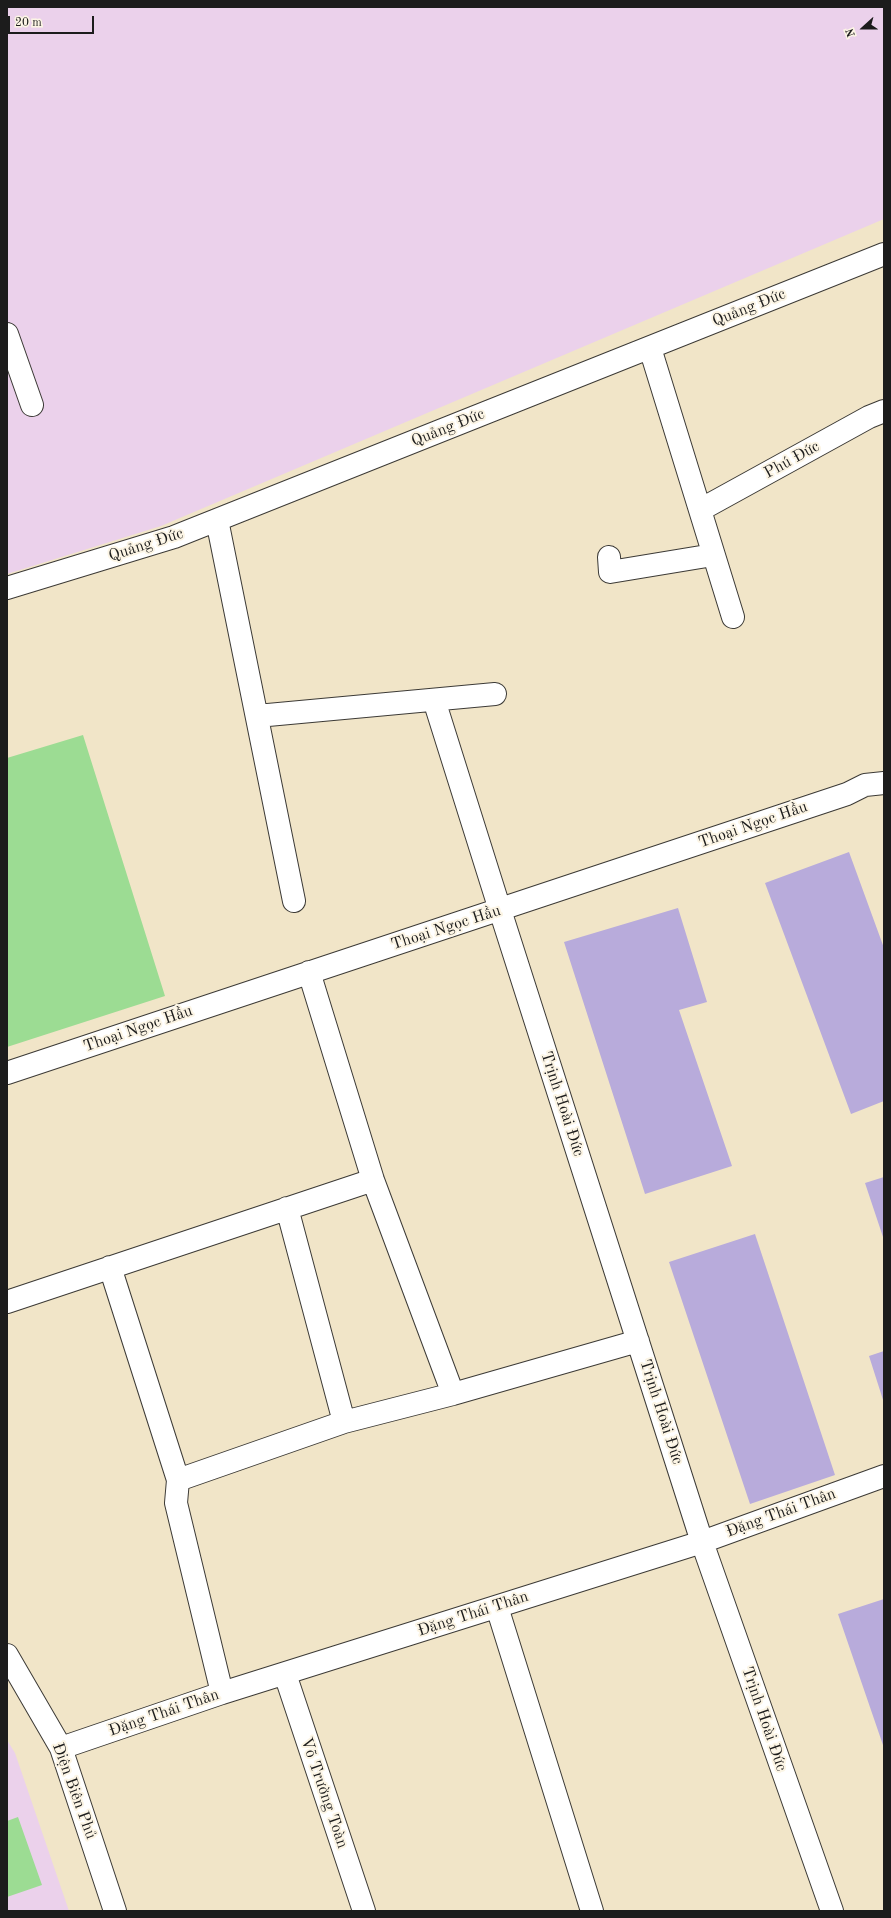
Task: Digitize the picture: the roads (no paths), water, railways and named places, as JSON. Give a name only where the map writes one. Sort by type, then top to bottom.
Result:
[{"type":"street","name":"Quảng Đức","points":[[7,588],[174,537],[884,254]]},
{"type":"street","points":[[7,334],[32,405]]},
{"type":"street","points":[[650,348],[733,617]]},
{"type":"street","name":"Phú Đức","points":[[700,510],[869,417],[884,411]]},
{"type":"street","points":[[217,520],[294,901]]},
{"type":"street","points":[[609,557],[610,572],[713,555]]},
{"type":"street","points":[[257,716],[495,694]]},
{"type":"street","name":"Trịnh Hoài Đức","points":[[434,700],[702,1542],[832,1911]]},
{"type":"street","name":"Thoại Ngọc Hầu","points":[[7,1073],[847,794],[865,785],[884,783]]},
{"type":"street","points":[[309,972],[373,1180],[453,1394]]},
{"type":"street","points":[[7,1302],[373,1180]]},
{"type":"street","points":[[287,1208],[344,1422]]},
{"type":"street","points":[[110,1267],[178,1480],[176,1503],[222,1693]]},
{"type":"street","points":[[178,1480],[344,1422],[453,1394],[638,1341]]},
{"type":"street","name":"Đặng Thái Thân","points":[[61,1748],[222,1693],[702,1542],[884,1476]]},
{"type":"street","points":[[497,1607],[592,1911]]},
{"type":"street","name":"Điện Biên Phủ","points":[[7,1655],[61,1748],[115,1911]]},
{"type":"street","name":"Võ Trường Toàn","points":[[285,1674],[364,1911]]}]
